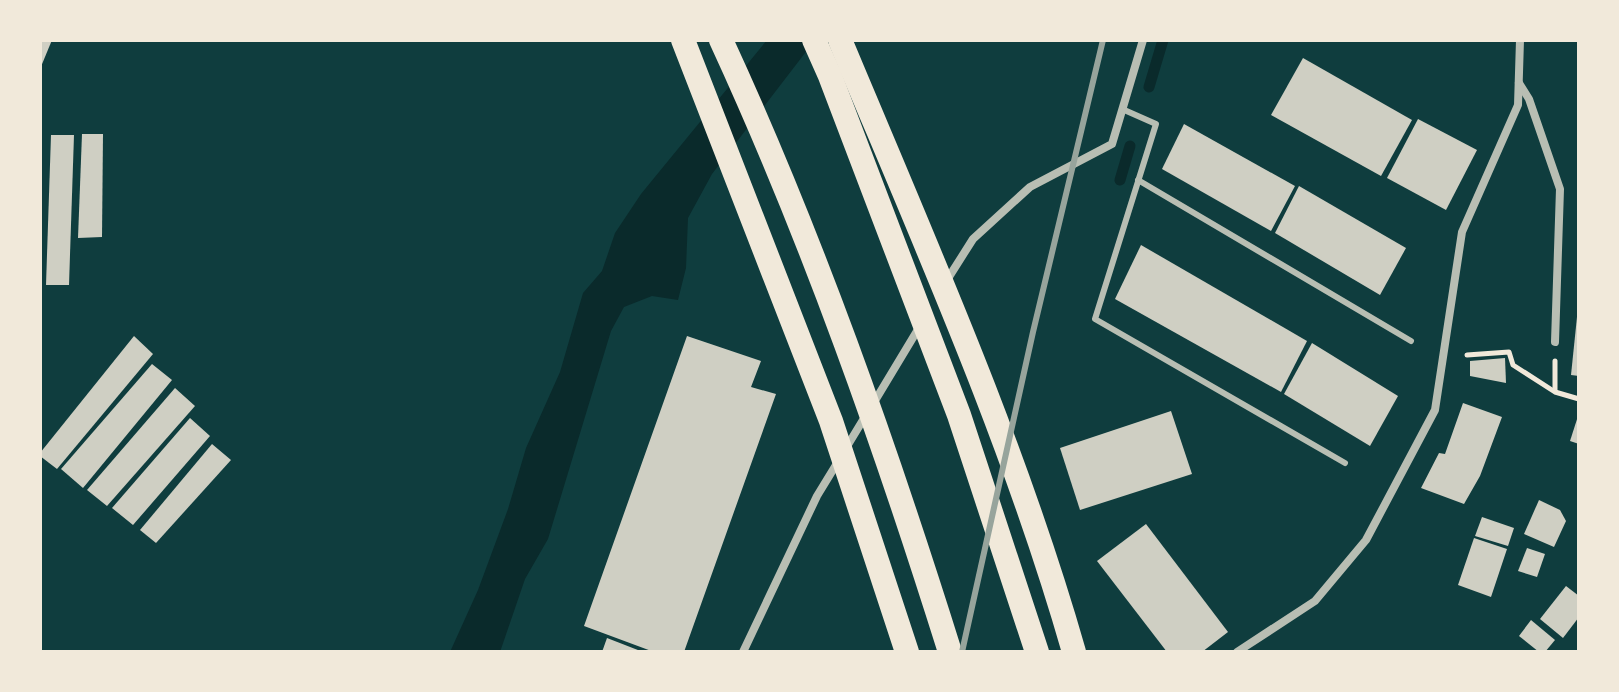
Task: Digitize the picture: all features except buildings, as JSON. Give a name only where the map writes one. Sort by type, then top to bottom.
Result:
[{"type":"highway","points":[[683,40],[831,421],[907,652]]},
{"type":"highway","points":[[721,40],[751,106],[826,293],[907,514],[950,652]]},
{"type":"highway","points":[[814,40],[959,415],[1037,652]]},
{"type":"highway","points":[[840,40],[974,360],[1062,609],[1074,652]]},
{"type":"street","points":[[940,293],[973,239],[1030,187],[1112,144],[1143,40]]},
{"type":"street","points":[[1237,652],[1315,601],[1366,540],[1435,410],[1462,232],[1518,105],[1520,40]]},
{"type":"street","points":[[1518,82],[1529,99],[1560,189],[1555,342]]},
{"type":"street","points":[[743,652],[817,496],[932,306]]},
{"type":"lane","points":[[1122,109],[1156,124],[1095,319],[1345,463]]},
{"type":"lane","points":[[1138,180],[1411,341]]},
{"type":"path","points":[[1443,352],[1468,355],[1509,352],[1513,365],[1555,392],[1579,399]]},
{"type":"water","points":[[767,40],[815,40],[712,174],[688,218],[686,268],[678,300],[652,296],[624,307],[611,331],[548,539],[525,579],[500,652],[450,652],[478,590],[508,509],[526,448],[560,372],[583,293],[602,271],[615,233],[641,194]]},
{"type":"waterway","points":[[1149,87],[1163,40]]},
{"type":"waterway","points":[[1120,180],[1130,146]]},
{"type":"railway","points":[[962,652],[1033,332],[1103,40]]}]
